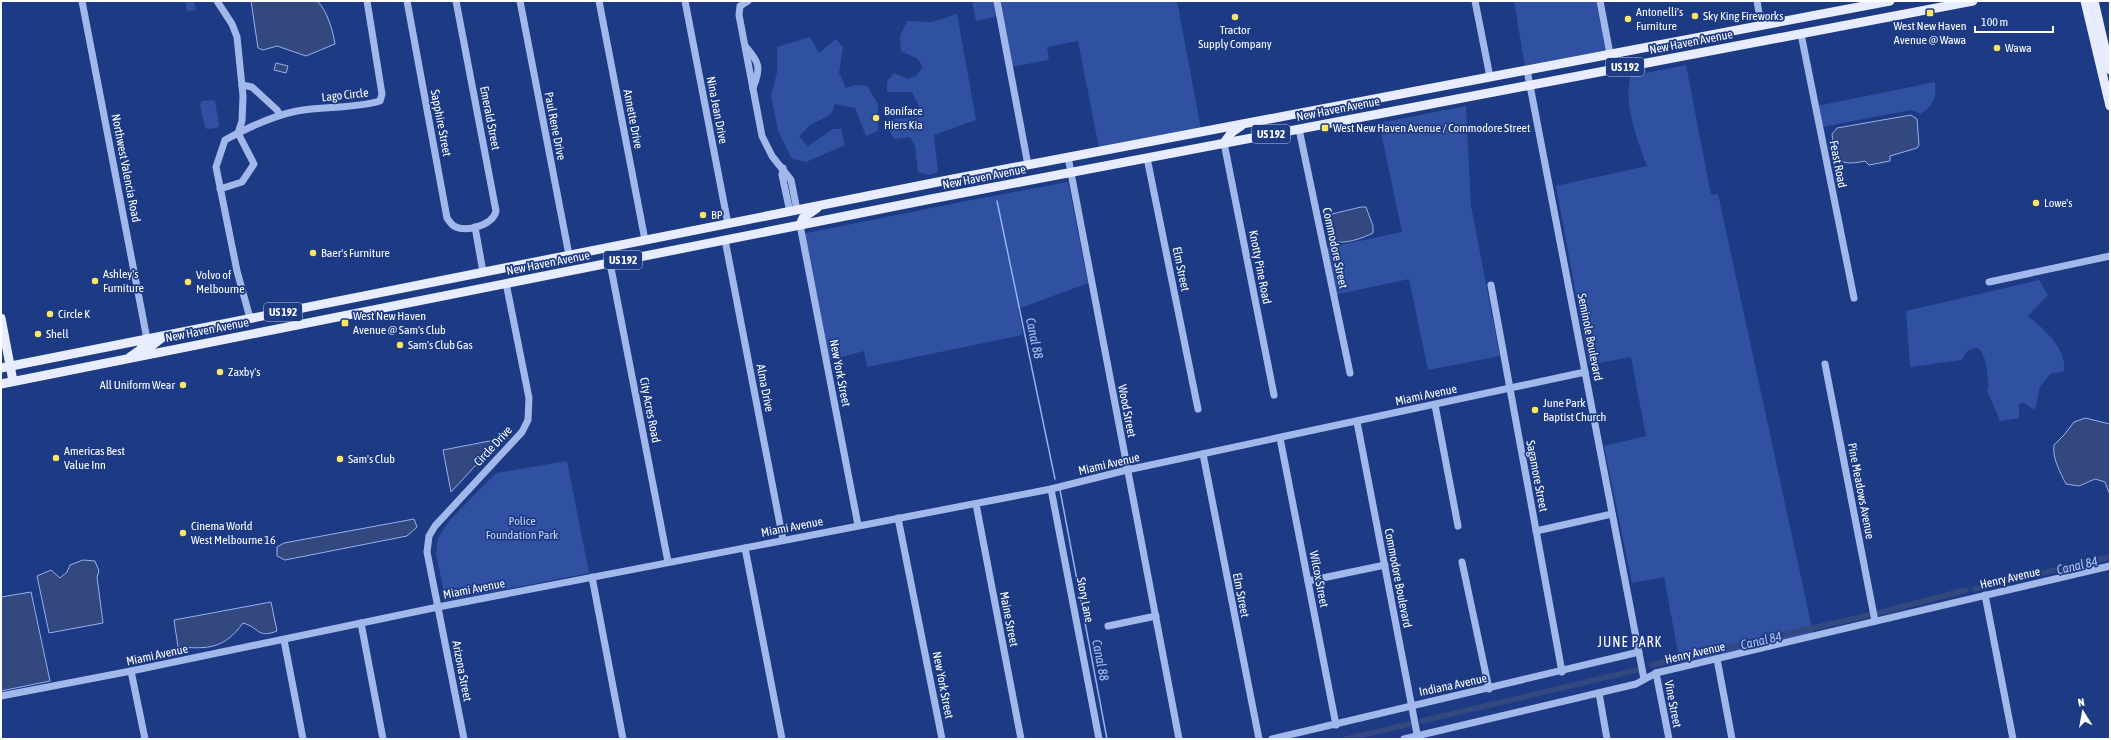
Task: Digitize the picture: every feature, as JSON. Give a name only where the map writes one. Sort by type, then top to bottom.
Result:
[{"type":"main road","name":"New Haven Avenue","points":[[6,367],[968,176],[1891,1]]},
{"type":"main road","points":[[1882,18],[1884,8],[1891,1]]},
{"type":"main road","points":[[1931,9],[1943,1]]},
{"type":"main road","name":"New Haven Avenue","points":[[1,384],[931,199],[1801,34],[1931,9],[1953,3],[1973,1]]},
{"type":"main road","points":[[2085,1],[2110,106]]},
{"type":"main road","points":[[2094,1],[2110,70]]},
{"type":"main road","points":[[1858,23],[1868,15],[1873,4]]},
{"type":"main road","points":[[1766,40],[1771,29],[1783,21]]},
{"type":"main road","points":[[1740,45],[1756,36],[1761,25]]},
{"type":"main road","points":[[1593,73],[1605,64],[1610,54]]},
{"type":"main road","points":[[1326,124],[1371,109],[1376,105],[1378,98]]},
{"type":"main road","points":[[1299,129],[1307,117],[1326,112],[1335,107]]},
{"type":"main road","points":[[1224,143],[1232,132],[1246,123]]},
{"type":"main road","points":[[1147,158],[1155,146],[1165,139]]},
{"type":"main road","points":[[952,195],[952,190],[968,176]]},
{"type":"main road","points":[[931,199],[943,190],[948,180]]},
{"type":"main road","points":[[800,225],[808,213],[819,206]]},
{"type":"main road","points":[[780,229],[794,220],[797,215],[793,211]]},
{"type":"main road","points":[[725,240],[728,224]]},
{"type":"main road","points":[[610,263],[619,250],[629,243]]},
{"type":"main road","points":[[554,274],[567,262],[569,255]]},
{"type":"main road","points":[[506,283],[512,272],[521,265]]},
{"type":"main road","points":[[463,292],[480,283],[483,278],[483,272]]},
{"type":"main road","points":[[372,294],[372,310]]},
{"type":"main road","points":[[262,332],[266,321],[282,312]]},
{"type":"main road","points":[[1,318],[6,367],[13,381]]},
{"type":"main road","points":[[227,339],[243,329],[250,318]]},
{"type":"main road","points":[[147,354],[153,344],[166,335]]},
{"type":"main road","points":[[128,358],[140,350],[147,339]]},
{"type":"street","name":"Northwest Valencia Road","points":[[82,1],[147,339]]},
{"type":"street","points":[[217,1],[232,24],[237,37],[242,85],[242,121],[238,133],[254,164],[242,182],[220,189]]},
{"type":"street","name":"Lago Circle","points":[[250,318],[246,295],[237,271],[216,167],[225,140],[280,115],[298,111],[360,106],[380,101],[382,94],[367,1]]},
{"type":"street","name":"Sapphire Street","points":[[407,1],[447,218],[452,226],[460,228],[475,227]]},
{"type":"street","name":"Emerald Street","points":[[456,1],[496,211],[495,217],[488,223],[475,227]]},
{"type":"street","name":"Paul Rene Drive","points":[[520,1],[569,255]]},
{"type":"street","name":"Annette Drive","points":[[600,1],[646,240]]},
{"type":"street","name":"Nina Jean Drive","points":[[685,1],[728,224]]},
{"type":"street","points":[[748,1],[740,6],[739,15],[762,136],[772,156],[791,180],[793,211]]},
{"type":"street","points":[[996,1],[1028,165]]},
{"type":"street","points":[[1475,1],[1490,77]]},
{"type":"street","points":[[1600,1],[1610,54]]},
{"type":"street","points":[[1756,1],[1761,25]]},
{"type":"street","name":"Feast Road","points":[[1801,34],[1854,298]]},
{"type":"street","points":[[746,47],[757,60],[759,74],[753,89]]},
{"type":"street","points":[[749,68],[758,67]]},
{"type":"street","name":"Seminole Boulevard","points":[[1527,70],[1644,679]]},
{"type":"street","points":[[242,85],[252,87],[277,110],[280,115]]},
{"type":"street","name":"Commodore Street","points":[[1299,129],[1350,373]]},
{"type":"street","name":"Knotty Pine Road","points":[[1224,143],[1274,395]]},
{"type":"street","name":"Wood Street","points":[[1068,157],[1179,739]]},
{"type":"street","name":"Elm Street","points":[[1147,158],[1198,409]]},
{"type":"street","name":"New York Street","points":[[800,225],[858,525]]},
{"type":"street","points":[[475,227],[483,272]]},
{"type":"street","name":"Alma Drive","points":[[725,240],[783,540]]},
{"type":"street","points":[[1989,282],[2110,256]]},
{"type":"street","name":"City Acres Road","points":[[610,263],[668,562]]},
{"type":"street","name":"Circle Drive","points":[[438,607],[427,552],[429,536],[443,516],[522,432],[528,420],[529,398],[506,283]]},
{"type":"street","name":"Sagamore Street","points":[[1491,285],[1562,672]]},
{"type":"street","name":"Pine Meadows Avenue","points":[[1825,364],[1875,621]]},
{"type":"street","name":"Miami Avenue","points":[[1,696],[284,640],[438,607],[1051,489],[1127,470],[1586,372]]},
{"type":"street","points":[[1435,405],[1458,526]]},
{"type":"street","name":"Commodore Boulevard","points":[[1357,422],[1418,737]]},
{"type":"street","name":"Wilcox Street","points":[[1280,438],[1336,725]]},
{"type":"street","name":"Elm Street","points":[[1203,454],[1259,739]]},
{"type":"street","name":"Story Lane","points":[[1051,489],[1099,739]]},
{"type":"street","name":"Maine Street","points":[[976,504],[1020,739]]},
{"type":"street","points":[[1536,531],[1612,514]]},
{"type":"street","name":"New York Street","points":[[898,518],[942,739]]},
{"type":"street","points":[[745,548],[782,739]]},
{"type":"street","points":[[1462,562],[1489,689]]},
{"type":"street","points":[[1308,581],[1384,565]]},
{"type":"street","name":"Henry Avenue","points":[[1404,739],[1418,737],[1636,684],[1656,673],[2110,566]]},
{"type":"street","points":[[592,577],[623,739]]},
{"type":"street","points":[[1985,595],[2013,739]]},
{"type":"street","name":"Arizona Street","points":[[438,607],[464,739]]},
{"type":"street","points":[[1108,626],[1156,616]]},
{"type":"street","points":[[361,623],[383,739]]},
{"type":"street","points":[[284,640],[303,739]]},
{"type":"street","name":"Indiana Avenue","points":[[1272,739],[1562,672],[1639,652]]},
{"type":"street","points":[[1717,659],[1732,739]]},
{"type":"street","points":[[131,671],[145,739]]},
{"type":"street","name":"Vine Street","points":[[1656,673],[1669,739]]},
{"type":"street","points":[[1599,693],[1607,739]]},
{"type":"green space","points":[[185,1],[194,1],[196,10],[187,11]]},
{"type":"green space","points":[[972,1],[1177,1],[1201,129],[1099,148],[1078,41],[1047,47],[1049,60],[1010,67],[1003,15],[976,21]]},
{"type":"green space","points":[[1514,1],[1596,1],[1606,51],[1525,67]]},
{"type":"green space","points":[[957,14],[976,120],[934,135],[938,172],[929,175],[918,172],[915,146],[910,137],[894,139],[890,132],[893,119],[924,117],[912,92],[887,92],[887,82],[894,73],[908,79],[916,76],[923,67],[918,59],[901,51],[900,36],[907,21],[932,22]]},
{"type":"green space","points":[[810,37],[819,53],[836,39],[843,47],[839,73],[846,88],[854,85],[867,86],[878,104],[878,131],[866,136],[855,108],[835,104],[831,114],[809,126],[799,137],[808,146],[833,129],[841,129],[845,145],[806,162],[792,159],[778,131],[771,96],[777,72],[777,47]]},
{"type":"green space","points":[[1686,65],[1711,195],[1718,194],[1813,633],[1680,663],[1664,577],[1632,583],[1604,446],[1646,436],[1631,357],[1589,365],[1556,186],[1647,166],[1632,121],[1628,97],[1631,76]]},
{"type":"green space","points":[[1935,82],[1934,100],[1921,114],[1911,110],[1816,128],[1812,107]]},
{"type":"green space","points":[[202,101],[215,101],[219,125],[217,128],[208,129],[205,128],[200,104]]},
{"type":"green space","points":[[1466,106],[1471,206],[1500,356],[1428,370],[1409,279],[1334,295],[1326,248],[1402,232],[1379,123]]},
{"type":"green space","points":[[1068,182],[1088,283],[1018,309],[1023,335],[867,367],[864,351],[827,361],[802,234]]},
{"type":"green space","points":[[2039,280],[2048,295],[2028,316],[2047,333],[2058,347],[2064,363],[2064,371],[2050,374],[2040,387],[2035,410],[2024,403],[2019,404],[2019,418],[2000,421],[1987,390],[1989,387],[1984,356],[1978,348],[1968,351],[1962,360],[1910,367],[1906,311]]},
{"type":"green space","name":"Police Foundation Park","points":[[567,461],[589,573],[446,601],[436,554],[438,538],[448,522],[496,473]]},
{"type":"shaded area","points":[[251,1],[317,1],[327,15],[335,44],[306,56],[277,46],[263,50],[258,48]]},
{"type":"shaded area","points":[[276,63],[288,66],[286,73],[274,70]]},
{"type":"shaded area","points":[[1911,115],[1917,119],[1919,145],[1917,148],[1890,156],[1890,161],[1869,165],[1865,161],[1856,163],[1843,162],[1837,156],[1832,134],[1837,128]]},
{"type":"shaded area","points":[[1366,207],[1373,226],[1373,233],[1348,242],[1333,241],[1328,215]]},
{"type":"shaded area","points":[[2085,418],[2110,424],[2110,495],[2105,482],[2095,479],[2079,486],[2066,484],[2055,460],[2054,445],[2074,422]]},
{"type":"shaded area","points":[[500,439],[451,492],[443,450]]},
{"type":"shaded area","points":[[414,519],[417,527],[407,536],[285,560],[277,556],[277,547],[284,543]]},
{"type":"shaded area","points":[[83,560],[95,561],[99,571],[97,577],[103,623],[49,633],[37,576],[51,570],[60,578],[67,572],[70,565]]},
{"type":"shaded area","points":[[31,592],[50,681],[1,691],[1,597]]},
{"type":"shaded area","points":[[271,602],[277,631],[266,634],[258,632],[252,627],[243,623],[229,638],[215,646],[199,648],[178,647],[174,620]]},
{"type":"waterway","name":"Canal 88","points":[[997,201],[1055,479]]},
{"type":"waterway","name":"Canal 88","points":[[1060,490],[1107,739]]},
{"type":"waterway","name":"Canal 84","points":[[1975,589],[2110,557]]},
{"type":"waterway","name":"Canal 84","points":[[1878,613],[1966,590]]},
{"type":"waterway","name":"Canal 84","points":[[1652,665],[1869,615]]},
{"type":"waterway","name":"Canal 84","points":[[1422,721],[1637,670]]},
{"type":"waterway","name":"Canal 84","points":[[1346,739],[1410,724]]},
{"type":"place","name":"West New Haven Avenue @ Wawa","points":[[1930,13]]},
{"type":"place","name":"Sky King Fireworks","points":[[1695,16]]},
{"type":"place","name":"Tractor Supply Company","points":[[1235,17]]},
{"type":"place","name":"Antonelli's Furniture","points":[[1628,19]]},
{"type":"place","name":"Wawa","points":[[1997,48]]},
{"type":"place","name":"Boniface Hiers Kia","points":[[876,118]]},
{"type":"place","name":"West New Haven Avenue / Commodore Street","points":[[1325,128]]},
{"type":"place","name":"Lowe's","points":[[2036,203]]},
{"type":"place","name":"BP","points":[[703,215]]},
{"type":"place","name":"Baer's Furniture","points":[[313,253]]},
{"type":"place","name":"Ashley's Furniture","points":[[95,281]]},
{"type":"place","name":"Volvo of Melbourne","points":[[188,282]]},
{"type":"place","name":"Circle K","points":[[50,314]]},
{"type":"place","name":"West New Haven Avenue @ Sam's Club","points":[[345,323]]},
{"type":"place","name":"Shell","points":[[38,334]]},
{"type":"place","name":"Sam's Club Gas","points":[[400,345]]},
{"type":"place","name":"Zaxby's","points":[[220,372]]},
{"type":"place","name":"All Uniform Wear","points":[[183,385]]},
{"type":"place","name":"June Park Baptist Church","points":[[1535,410]]},
{"type":"place","name":"Americas Best Value Inn","points":[[56,458]]},
{"type":"place","name":"Sam's Club","points":[[340,459]]},
{"type":"place","name":"Cinema World West Melbourne 16","points":[[183,533]]},
{"type":"district","name":"JUNE PARK","points":[[1630,642]]}]
